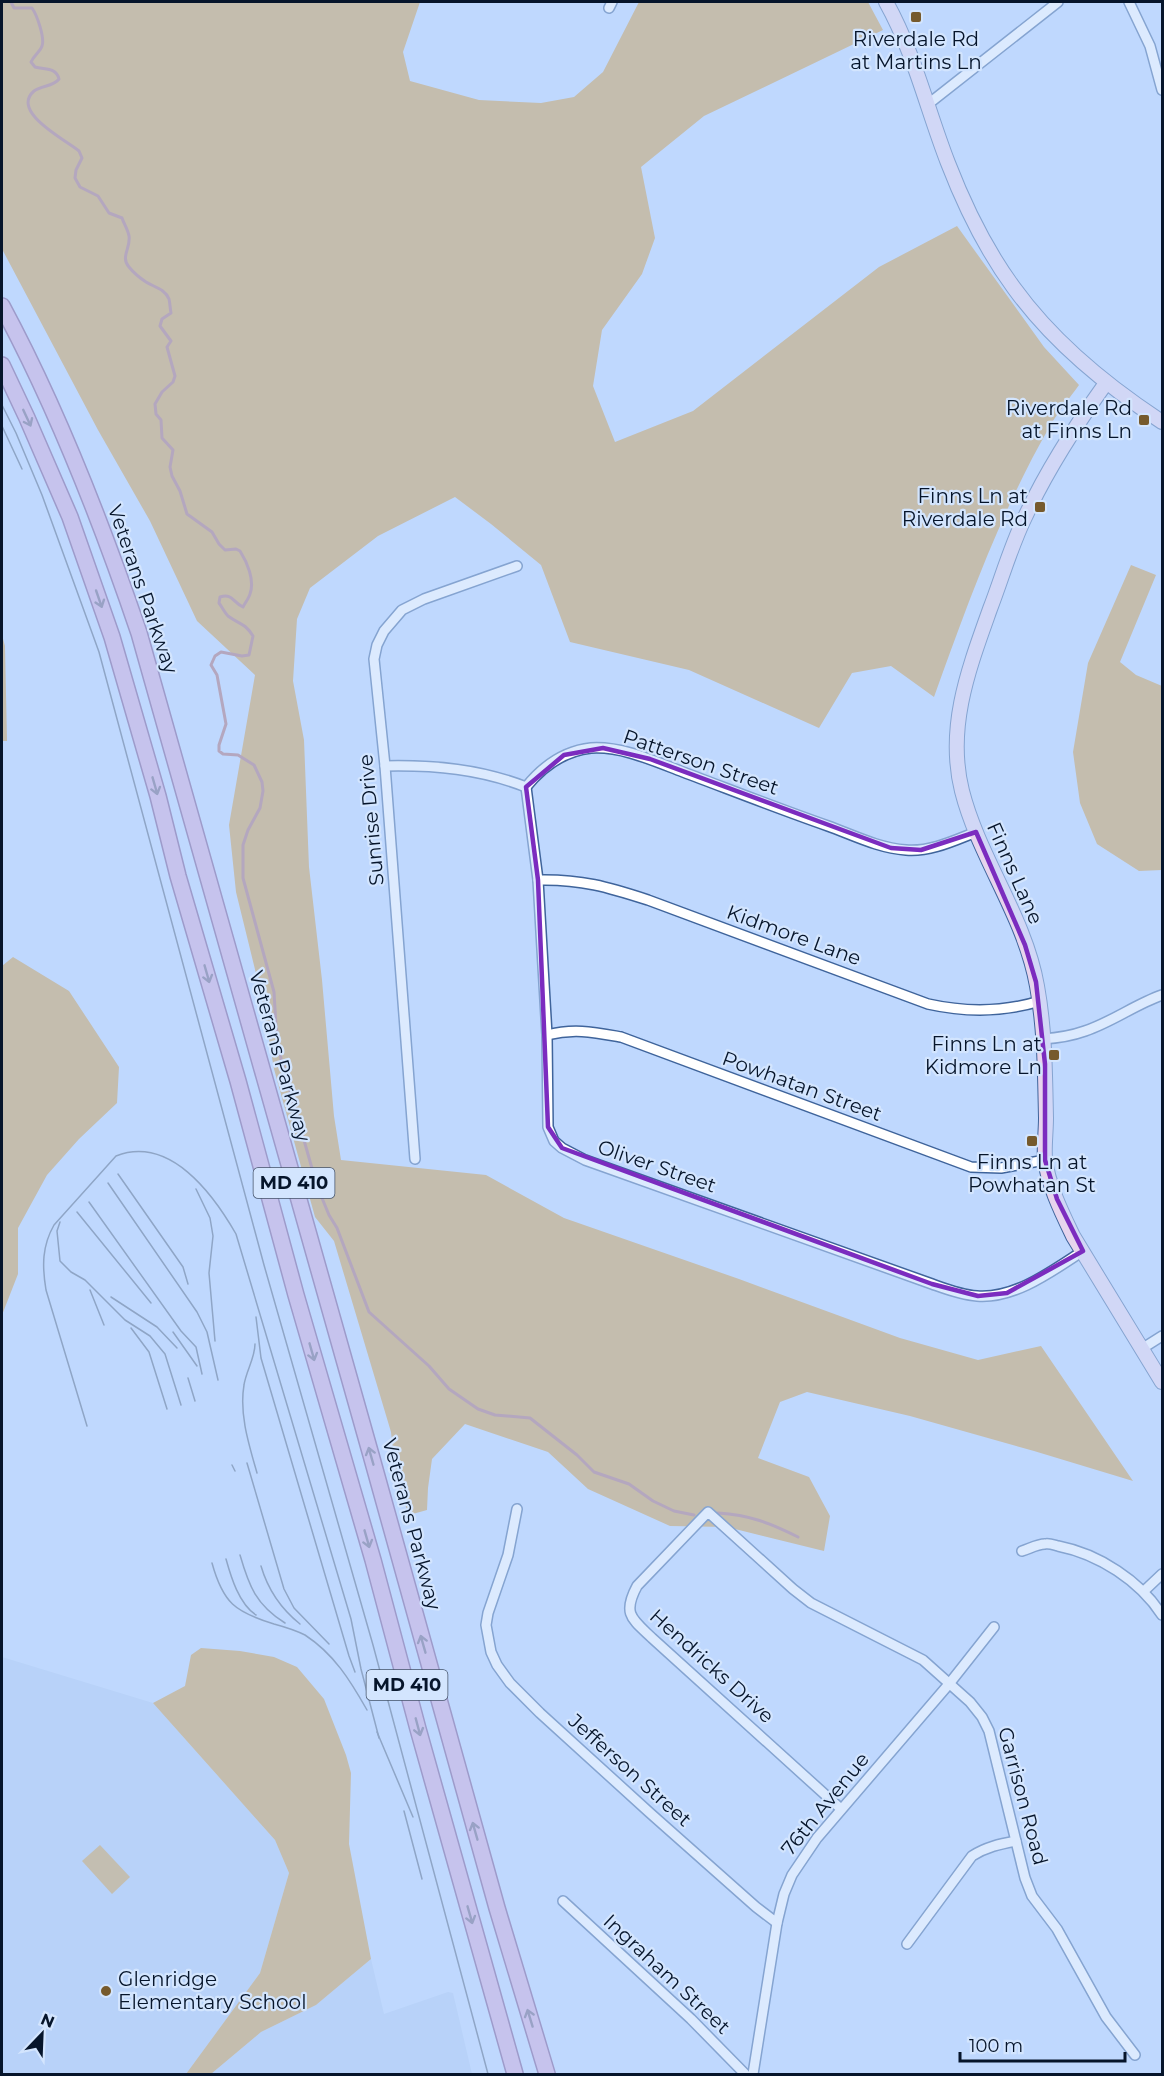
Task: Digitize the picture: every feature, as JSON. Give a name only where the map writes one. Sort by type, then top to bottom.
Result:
[{"type":"main road","name":"Veterans Parkway","points":[[2,306],[70,448],[139,633],[490,1885],[547,2074]]},
{"type":"main road","name":"MD 410","points":[[2,365],[70,518],[112,637],[296,1295],[373,1560],[515,2074]]},
{"type":"street","points":[[886,2],[908,47],[960,193],[1002,270],[1026,304],[1081,360],[1106,383],[1162,422]]},
{"type":"street","points":[[927,105],[1058,2]]},
{"type":"street","points":[[1129,2],[1150,46],[1162,90]]},
{"type":"street","name":"Finns Lane","points":[[1106,383],[1058,454],[1025,516],[965,682],[958,717],[957,759],[962,790],[976,832],[1025,945],[1036,982],[1043,1039],[1045,1160],[1063,1216],[1162,1382]]},
{"type":"street","name":"Sunrise Drive","points":[[415,1159],[385,766],[374,659],[377,645],[384,631],[395,616],[409,606],[517,566]]},
{"type":"street","name":"Patterson Street","points":[[526,787],[545,767],[564,755],[590,748],[603,748],[650,759],[891,848],[921,850],[946,844],[976,832]]},
{"type":"street","points":[[385,766],[468,770],[526,787]]},
{"type":"street","name":"Oliver Street","points":[[526,787],[538,880],[550,1135],[562,1148],[585,1160],[966,1295],[993,1296],[1007,1293],[1083,1251]]},
{"type":"street","name":"Kidmore Lane","points":[[538,880],[576,881],[603,885],[928,1004],[960,1009],[986,1009],[1012,1008],[1040,1002]]},
{"type":"street","points":[[1043,1039],[1065,1037],[1087,1031],[1162,995]]},
{"type":"street","name":"Powhatan Street","points":[[547,1035],[566,1030],[584,1030],[621,1037],[971,1167],[1001,1168],[1045,1160]]},
{"type":"street","points":[[1143,1348],[1162,1336]]},
{"type":"street","name":"Jefferson Street","points":[[517,1509],[508,1555],[486,1625],[491,1652],[497,1665],[510,1683],[540,1713],[650,1814],[777,1923]]},
{"type":"street","name":"Garrison Road","points":[[708,1512],[811,1603],[923,1660],[970,1702],[982,1717],[989,1731],[1032,1896],[1057,1929],[1106,2017],[1135,2055]]},
{"type":"street","name":"Hendricks Drive","points":[[708,1512],[637,1586],[631,1597],[628,1611],[640,1627],[841,1809]]},
{"type":"street","points":[[1022,1551],[1045,1544],[1068,1548],[1112,1568],[1144,1591],[1162,1615]]},
{"type":"street","points":[[1144,1591],[1162,1574]]},
{"type":"street","name":"76th Avenue","points":[[753,2074],[777,1923],[784,1894],[792,1875],[817,1838],[949,1684],[994,1627]]},
{"type":"street","points":[[907,1944],[972,1856],[997,1845],[1016,1841]]},
{"type":"street","name":"Ingraham Street","points":[[563,1901],[691,2019],[745,2074]]},
{"type":"highlighted area","points":[[603,748],[650,759],[891,848],[921,850],[976,832],[1025,945],[1036,982],[1045,1064],[1045,1160],[1057,1199],[1083,1251],[1007,1293],[978,1296],[932,1284],[562,1148],[548,1127],[538,880],[526,787],[564,755]]},
{"type":"shaded area","points":[[2,2],[420,2],[403,52],[410,81],[479,100],[541,103],[574,97],[603,72],[639,2],[868,2],[883,30],[704,116],[641,167],[655,238],[642,274],[602,330],[593,386],[615,442],[693,411],[879,267],[957,226],[1044,347],[1079,385],[1050,426],[1000,525],[934,697],[891,666],[852,673],[819,728],[689,670],[570,642],[541,565],[455,497],[378,536],[310,588],[297,619],[293,681],[304,740],[309,867],[334,1116],[341,1160],[486,1175],[564,1218],[900,1338],[978,1360],[1041,1346],[1133,1481],[910,1416],[807,1392],[780,1402],[758,1458],[809,1477],[830,1516],[824,1551],[727,1527],[670,1526],[588,1489],[548,1452],[465,1424],[432,1459],[427,1510],[409,1515],[396,1480],[391,1432],[334,1241],[315,1217],[274,1069],[261,994],[236,892],[229,825],[255,675],[197,621],[150,521],[98,430],[2,249]]},
{"type":"shaded area","points":[[1131,565],[1156,575],[1120,662],[1136,675],[1162,686],[1162,870],[1139,871],[1097,844],[1080,803],[1073,752],[1088,663]]},
{"type":"shaded area","points":[[2,635],[5,646],[7,741],[2,741]]},
{"type":"shaded area","points":[[13,957],[69,991],[119,1067],[117,1103],[79,1139],[47,1175],[18,1228],[18,1274],[2,1315],[2,966]]},
{"type":"shaded area","points":[[201,1648],[274,1657],[297,1667],[324,1699],[351,1773],[349,1844],[371,1959],[316,2005],[261,2032],[211,2074],[186,2074],[260,1973],[289,1873],[275,1840],[153,1703],[185,1686],[191,1655]]},
{"type":"shaded area","points":[[2,1657],[153,1703],[275,1840],[289,1873],[260,1973],[186,2074],[2,2074]]},
{"type":"shaded area","points":[[100,1845],[130,1877],[112,1894],[82,1861]]},
{"type":"shaded area","points":[[371,1959],[384,2014],[448,1992],[453,1993],[472,2074],[211,2074],[261,2032],[316,2005]]},
{"type":"waterway","points":[[11,2],[14,8],[32,8],[38,21],[43,42],[31,62],[35,67],[55,72],[59,79],[34,91],[29,99],[29,108],[43,125],[79,151],[82,158],[75,178],[80,187],[98,196],[109,213],[122,218],[128,231],[129,244],[126,263],[139,277],[162,291],[169,299],[171,313],[162,319],[160,326],[171,341],[167,347],[175,376],[173,382],[162,392],[155,404],[156,414],[161,420],[162,438],[173,450],[170,467],[187,514],[212,532],[225,550],[240,551],[250,571],[251,589],[243,607],[228,596],[220,597],[219,603],[227,615],[244,626],[253,636],[249,655],[221,652],[215,656],[211,665],[217,675],[226,724],[219,751],[223,754],[238,755],[254,765],[262,782],[260,808],[243,845],[243,878],[274,992],[281,1059],[317,1186],[337,1228],[369,1312],[429,1366],[449,1389],[478,1409],[495,1415],[530,1418],[577,1455],[594,1472],[629,1484],[653,1501],[674,1511],[694,1515]]},
{"type":"waterway","points":[[718,1513],[760,1520],[798,1537]]},
{"type":"tram line","points":[[2,405],[42,495],[99,652],[264,1265],[373,1645],[488,2074]]},
{"type":"tram line","points":[[2,426],[22,469]]},
{"type":"tram line","points":[[87,1426],[46,1290],[45,1248],[54,1225],[116,1156],[136,1152],[154,1154],[172,1161],[188,1172],[215,1202],[236,1234],[351,1619],[379,1738]]},
{"type":"tram line","points":[[118,1174],[183,1267],[188,1284]]},
{"type":"tram line","points":[[108,1183],[197,1312],[207,1332],[218,1380]]},
{"type":"tram line","points":[[196,1189],[210,1218],[213,1236],[209,1273],[215,1341]]},
{"type":"tram line","points":[[89,1202],[181,1331],[196,1347],[202,1374]]},
{"type":"tram line","points":[[77,1212],[151,1303]]},
{"type":"tram line","points":[[60,1222],[57,1231],[60,1261],[71,1272],[85,1280],[125,1320],[150,1336],[165,1354],[181,1405]]},
{"type":"tram line","points":[[90,1290],[104,1325]]},
{"type":"tram line","points":[[111,1297],[157,1327],[177,1348]]},
{"type":"tram line","points":[[256,1317],[261,1358],[355,1672]]},
{"type":"tram line","points":[[131,1328],[149,1352],[167,1409]]},
{"type":"tram line","points":[[173,1332],[197,1366]]},
{"type":"tram line","points":[[255,1344],[244,1385],[243,1407],[257,1473]]},
{"type":"tram line","points":[[188,1378],[195,1401]]},
{"type":"tram line","points":[[247,1463],[284,1589],[294,1608],[329,1644]]},
{"type":"tram line","points":[[232,1465],[235,1471]]},
{"type":"tram line","points":[[240,1555],[260,1602],[285,1623]]},
{"type":"tram line","points":[[226,1559],[240,1597],[256,1615]]},
{"type":"tram line","points":[[212,1563],[221,1588],[233,1604],[249,1615],[305,1635],[315,1642],[341,1668],[367,1710]]},
{"type":"tram line","points":[[261,1566],[276,1598],[286,1612],[300,1624]]},
{"type":"tram line","points":[[377,1732],[413,1817]]},
{"type":"tram line","points":[[404,1811],[422,1879]]},
{"type":"place","name":"Riverdale Rd at Martins Ln","points":[[916,17]]},
{"type":"place","name":"Riverdale Rd at Finns Ln","points":[[1144,420]]},
{"type":"place","name":"Finns Ln at Riverdale Rd","points":[[1040,507]]},
{"type":"place","name":"Finns Ln at Kidmore Ln","points":[[1054,1055]]},
{"type":"place","name":"Finns Ln at Powhatan St","points":[[1032,1141]]},
{"type":"place","name":"Glenridge Elementary School","points":[[106,1991]]}]
